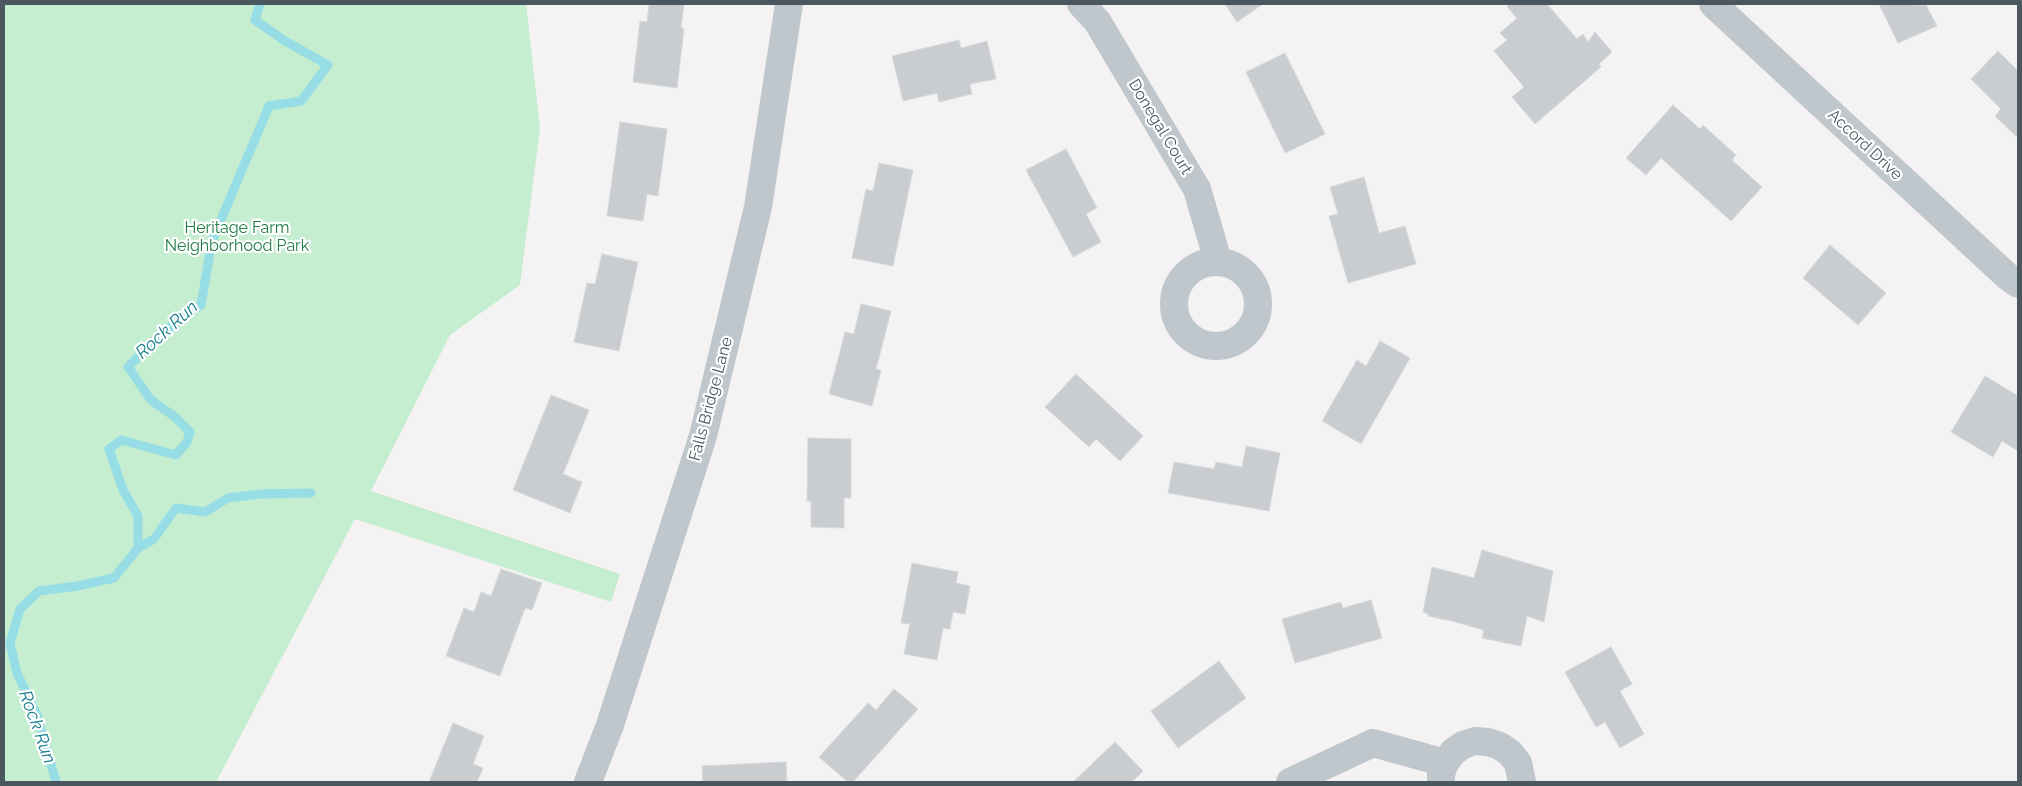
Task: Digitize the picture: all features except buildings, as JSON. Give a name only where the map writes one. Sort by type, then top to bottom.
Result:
[{"type":"street","name":"Falls Bridge Lane","points":[[588,782],[610,725],[703,436],[758,207],[790,4]]},
{"type":"street","name":"Donegal Court","points":[[1081,4],[1097,21],[1197,189],[1218,262]]},
{"type":"street","name":"Accord Drive","points":[[1713,4],[2007,276],[2018,284]]},
{"type":"street","points":[[1290,782],[1373,743],[1443,772],[1453,752],[1463,745],[1476,741],[1500,746],[1510,753],[1518,764],[1522,782]]},
{"type":"green space","name":"Heritage Farm Neighborhood Park","points":[[4,4],[526,4],[540,128],[520,285],[450,335],[371,491],[620,574],[611,602],[355,519],[216,782],[4,782]]},
{"type":"waterway","name":"Rock Run","points":[[56,782],[37,715],[17,673],[10,643],[20,609],[39,591],[77,586],[114,578],[138,548],[138,516],[123,490],[109,449],[121,440],[176,455],[187,442],[190,432],[175,417],[151,400],[128,367],[162,333],[201,305],[212,241],[269,106],[301,101],[328,65],[285,41],[255,20],[260,4]]},
{"type":"waterway","points":[[138,548],[154,539],[176,508],[205,512],[228,498],[261,494],[311,493]]}]
